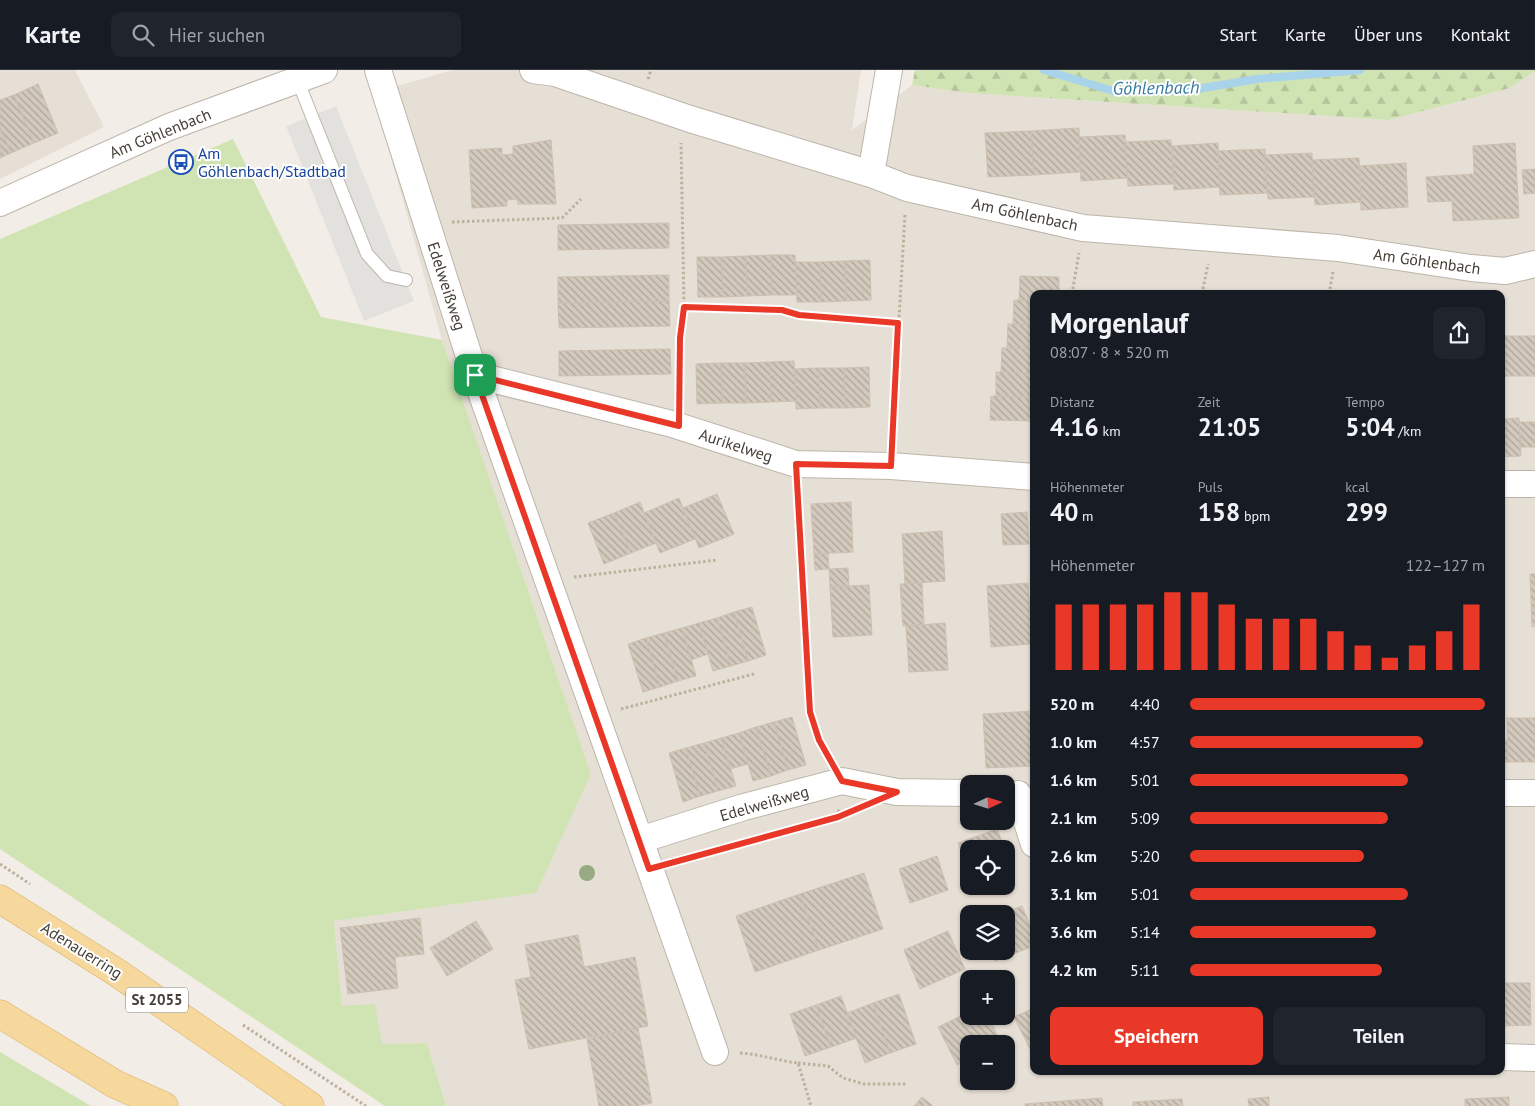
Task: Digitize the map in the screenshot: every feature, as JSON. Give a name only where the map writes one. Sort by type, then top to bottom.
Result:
[{"type":"main road","name":"Adenauerring","points":[[0,899],[116,972],[310,1106]]},
{"type":"main road","points":[[0,1014],[115,1084],[164,1106]]},
{"type":"street","name":"Am Göhlenbach","points":[[0,203],[168,127],[324,70]]},
{"type":"street","name":"Edelweißweg","points":[[378,70],[475,375],[546,580],[715,1052]]},
{"type":"street","name":"Am Göhlenbach","points":[[533,70],[555,73],[680,115],[871,174],[907,188],[1083,228],[1338,248],[1471,268],[1505,271],[1535,264]]},
{"type":"street","points":[[871,174],[889,70]]},
{"type":"street","name":"Aurikelweg","points":[[475,375],[679,426],[796,464],[891,466],[1030,477]]},
{"type":"street","points":[[1505,484],[1535,484]]},
{"type":"street","name":"Edelweißweg","points":[[640,840],[744,807],[842,781],[897,792],[960,793]]},
{"type":"street","points":[[1020,793],[1030,829]]},
{"type":"street","points":[[1505,793],[1535,793]]},
{"type":"street","points":[[1505,1057],[1535,1058]]},
{"type":"lane","points":[[297,79],[367,254],[388,276],[406,280]]},
{"type":"path","points":[[679,426],[680,338],[684,307],[680,115]]},
{"type":"path","points":[[891,466],[907,188]]},
{"type":"path","points":[[426,222],[562,218],[581,199]]},
{"type":"path","points":[[1073,290],[1083,228]]},
{"type":"path","points":[[1203,290],[1213,239]]},
{"type":"path","points":[[684,307],[782,310],[799,315],[898,323]]},
{"type":"path","points":[[796,464],[810,712],[819,740],[842,781]]},
{"type":"path","points":[[546,580],[716,560]]},
{"type":"path","points":[[596,716],[754,674]]},
{"type":"path","points":[[649,869],[838,817],[855,810]]},
{"type":"path","points":[[715,1052],[754,1054],[786,1062],[828,1066],[843,1078],[864,1084],[906,1084]]},
{"type":"path","points":[[798,1063],[811,1106]]},
{"type":"shaded area","points":[[0,70],[75,70],[104,127],[0,179]]},
{"type":"shaded area","points":[[453,70],[861,70],[852,130],[912,85],[969,93],[1389,120],[1510,88],[1535,71],[1535,1106],[446,1106],[427,1043],[382,1044],[342,1006],[334,921],[535,893],[591,774],[442,340],[373,93]]},
{"type":"shaded area","points":[[336,106],[414,301],[364,321],[286,126]]},
{"type":"green space","points":[[915,70],[1535,71],[1510,88],[1389,120],[969,93],[912,85]]},
{"type":"green space","points":[[233,139],[321,317],[442,340],[591,774],[536,893],[334,921],[342,1006],[375,1004],[382,1044],[427,1043],[446,1106],[385,1106],[0,849],[0,239]]},
{"type":"green space","points":[[0,1052],[91,1106],[0,1106]]},
{"type":"building","points":[[38,84],[58,133],[34,143],[14,95]]},
{"type":"building","points":[[14,95],[34,143],[11,153],[0,128],[0,100]]},
{"type":"building","points":[[0,128],[11,153],[0,158]]},
{"type":"building","points":[[1079,128],[1080,172],[1034,175],[1031,131]]},
{"type":"building","points":[[1031,131],[1034,175],[988,177],[985,133]]},
{"type":"building","points":[[1125,135],[1127,178],[1081,181],[1079,137]]},
{"type":"building","points":[[551,140],[556,204],[518,204],[517,199],[507,200],[507,206],[472,208],[469,150],[502,148],[502,155],[513,154],[513,146]]},
{"type":"building","points":[[1171,140],[1173,184],[1128,186],[1125,142]]},
{"type":"building","points":[[1218,143],[1220,187],[1174,190],[1172,146]]},
{"type":"building","points":[[1515,143],[1519,218],[1453,221],[1452,201],[1428,202],[1426,177],[1474,174],[1473,146]]},
{"type":"building","points":[[1265,149],[1267,193],[1220,195],[1218,151]]},
{"type":"building","points":[[1312,153],[1314,197],[1268,199],[1265,155]]},
{"type":"building","points":[[1359,158],[1361,202],[1315,205],[1312,160]]},
{"type":"building","points":[[1406,163],[1408,207],[1361,210],[1360,166]]},
{"type":"building","points":[[1535,169],[1535,193],[1524,194],[1522,170]]},
{"type":"building","points":[[669,223],[669,248],[558,250],[558,225]]},
{"type":"building","points":[[771,255],[795,255],[797,295],[772,295]]},
{"type":"building","points":[[771,255],[772,295],[747,296],[746,256]]},
{"type":"building","points":[[746,256],[747,296],[723,297],[721,257]]},
{"type":"building","points":[[697,257],[721,257],[723,297],[698,297]]},
{"type":"building","points":[[870,260],[871,300],[846,301],[845,261]]},
{"type":"building","points":[[845,261],[846,301],[821,302],[820,262]]},
{"type":"building","points":[[796,262],[820,262],[821,302],[797,302]]},
{"type":"building","points":[[669,275],[669,301],[558,303],[558,277]]},
{"type":"building","points":[[1020,276],[1059,277],[1059,290],[1030,290],[1030,301],[1019,300]]},
{"type":"building","points":[[1014,300],[1030,301],[1030,325],[1013,324]]},
{"type":"building","points":[[669,301],[670,326],[559,328],[558,303]]},
{"type":"building","points":[[1008,324],[1030,325],[1030,349],[1007,348]]},
{"type":"building","points":[[1505,336],[1535,336],[1535,376],[1505,376]]},
{"type":"building","points":[[1002,348],[1030,349],[1030,373],[1001,372]]},
{"type":"building","points":[[670,349],[671,374],[559,376],[559,351]]},
{"type":"building","points":[[794,361],[796,401],[771,402],[770,362]]},
{"type":"building","points":[[770,362],[771,402],[746,403],[745,363]]},
{"type":"building","points":[[721,363],[745,363],[746,403],[722,403]]},
{"type":"building","points":[[721,363],[722,403],[697,404],[696,364]]},
{"type":"building","points":[[869,367],[870,407],[845,408],[844,368]]},
{"type":"building","points":[[819,368],[844,368],[845,408],[820,408]]},
{"type":"building","points":[[819,368],[820,408],[796,409],[795,369]]},
{"type":"building","points":[[996,372],[1030,373],[1030,397],[996,396]]},
{"type":"building","points":[[991,396],[1030,397],[1030,421],[990,420]]},
{"type":"building","points":[[1519,418],[1521,456],[1505,457],[1505,419]]},
{"type":"building","points":[[1519,422],[1535,422],[1535,447],[1520,447]]},
{"type":"building","points":[[717,494],[734,534],[699,548],[683,508]]},
{"type":"building","points":[[679,498],[695,539],[660,553],[644,513]]},
{"type":"building","points":[[640,502],[656,543],[631,553],[614,513]]},
{"type":"building","points":[[851,502],[853,552],[814,554],[811,504]]},
{"type":"building","points":[[1027,512],[1029,544],[1003,545],[1001,514]]},
{"type":"building","points":[[614,513],[631,553],[604,564],[588,523]]},
{"type":"building","points":[[942,531],[945,581],[905,584],[902,534]]},
{"type":"building","points":[[814,554],[828,554],[829,569],[815,570]]},
{"type":"building","points":[[848,568],[849,586],[830,587],[829,569]]},
{"type":"building","points":[[1530,574],[1535,574],[1535,626],[1532,627]]},
{"type":"building","points":[[922,583],[924,624],[903,626],[900,584]]},
{"type":"building","points":[[1028,583],[1030,644],[991,647],[987,586]]},
{"type":"building","points":[[869,585],[872,635],[833,637],[830,587]]},
{"type":"building","points":[[752,607],[766,655],[748,661],[734,612]]},
{"type":"building","points":[[734,612],[748,661],[731,666],[717,618]]},
{"type":"building","points":[[717,618],[731,666],[713,671],[699,623]]},
{"type":"building","points":[[699,623],[708,654],[691,660],[682,628]]},
{"type":"building","points":[[945,623],[948,670],[909,672],[906,626]]},
{"type":"building","points":[[682,628],[696,676],[678,681],[664,633]]},
{"type":"building","points":[[664,633],[678,681],[660,687],[646,638]]},
{"type":"building","points":[[646,638],[660,687],[643,692],[628,644]]},
{"type":"building","points":[[1030,711],[1030,766],[986,768],[983,714]]},
{"type":"building","points":[[792,717],[806,765],[788,770],[774,722]]},
{"type":"building","points":[[1507,718],[1535,718],[1535,762],[1508,762]]},
{"type":"building","points":[[774,722],[788,770],[771,776],[756,727]]},
{"type":"building","points":[[756,727],[771,776],[753,781],[739,733]]},
{"type":"building","points":[[739,733],[748,764],[730,769],[721,738]]},
{"type":"building","points":[[721,738],[736,786],[718,791],[704,743]]},
{"type":"building","points":[[1505,740],[1508,740],[1508,762],[1505,762]]},
{"type":"building","points":[[704,743],[718,791],[700,796],[686,748]]},
{"type":"building","points":[[686,748],[700,796],[683,802],[669,753]]},
{"type":"building","points":[[997,830],[1001,840],[966,840]]},
{"type":"building","points":[[937,856],[948,890],[910,903],[899,869]]},
{"type":"building","points":[[864,873],[883,929],[819,950],[800,894]]},
{"type":"building","points":[[800,894],[819,950],[755,972],[736,916]]},
{"type":"building","points":[[1022,906],[1030,925],[1030,948],[1015,953],[1015,909]]},
{"type":"building","points":[[420,918],[424,954],[395,957],[398,988],[348,994],[340,928]]},
{"type":"building","points":[[476,921],[493,949],[447,976],[430,948]]},
{"type":"building","points":[[948,931],[965,969],[920,989],[904,950]]},
{"type":"building","points":[[578,935],[584,967],[635,957],[648,1026],[529,1049],[515,980],[531,977],[525,945]]},
{"type":"building","points":[[1505,983],[1530,983],[1531,1025],[1505,1026]]},
{"type":"building","points":[[899,994],[916,1044],[890,1053],[873,1003]]},
{"type":"building","points":[[841,996],[857,1038],[831,1047],[816,1005]]},
{"type":"building","points":[[873,1003],[890,1053],[865,1063],[847,1013]]},
{"type":"building","points":[[816,1005],[831,1047],[805,1056],[790,1014]]},
{"type":"building","points":[[1030,1010],[1030,1049],[1015,1017]]},
{"type":"building","points":[[960,1016],[960,1025],[992,1025],[997,1035],[960,1035],[960,1064],[957,1065],[938,1027]]},
{"type":"building","points":[[638,1028],[652,1103],[635,1106],[599,1106],[587,1039]]},
{"type":"building","points":[[922,1097],[933,1106],[914,1106]]},
{"type":"building","points":[[1269,1097],[1269,1106],[1249,1106],[1248,1099]]},
{"type":"building","points":[[1509,1097],[1509,1106],[1465,1106],[1465,1099]]},
{"type":"building","points":[[1102,1098],[1103,1106],[1025,1106],[1025,1104]]},
{"type":"building","points":[[1182,1099],[1183,1106],[1133,1106],[1133,1102]]},
{"type":"waterway","name":"Göhlenbach","points":[[1044,70],[1113,91],[1185,91],[1257,79],[1360,70]]},
{"type":"place","name":"Am Göhlenbach/Stadtbad","points":[[181,162]]},
{"type":"route","points":[[684,307],[782,310],[799,315],[898,323],[891,466],[796,464],[810,712],[819,740],[842,781],[897,792],[838,817],[649,869],[475,375],[679,426],[680,338],[684,307]]}]
